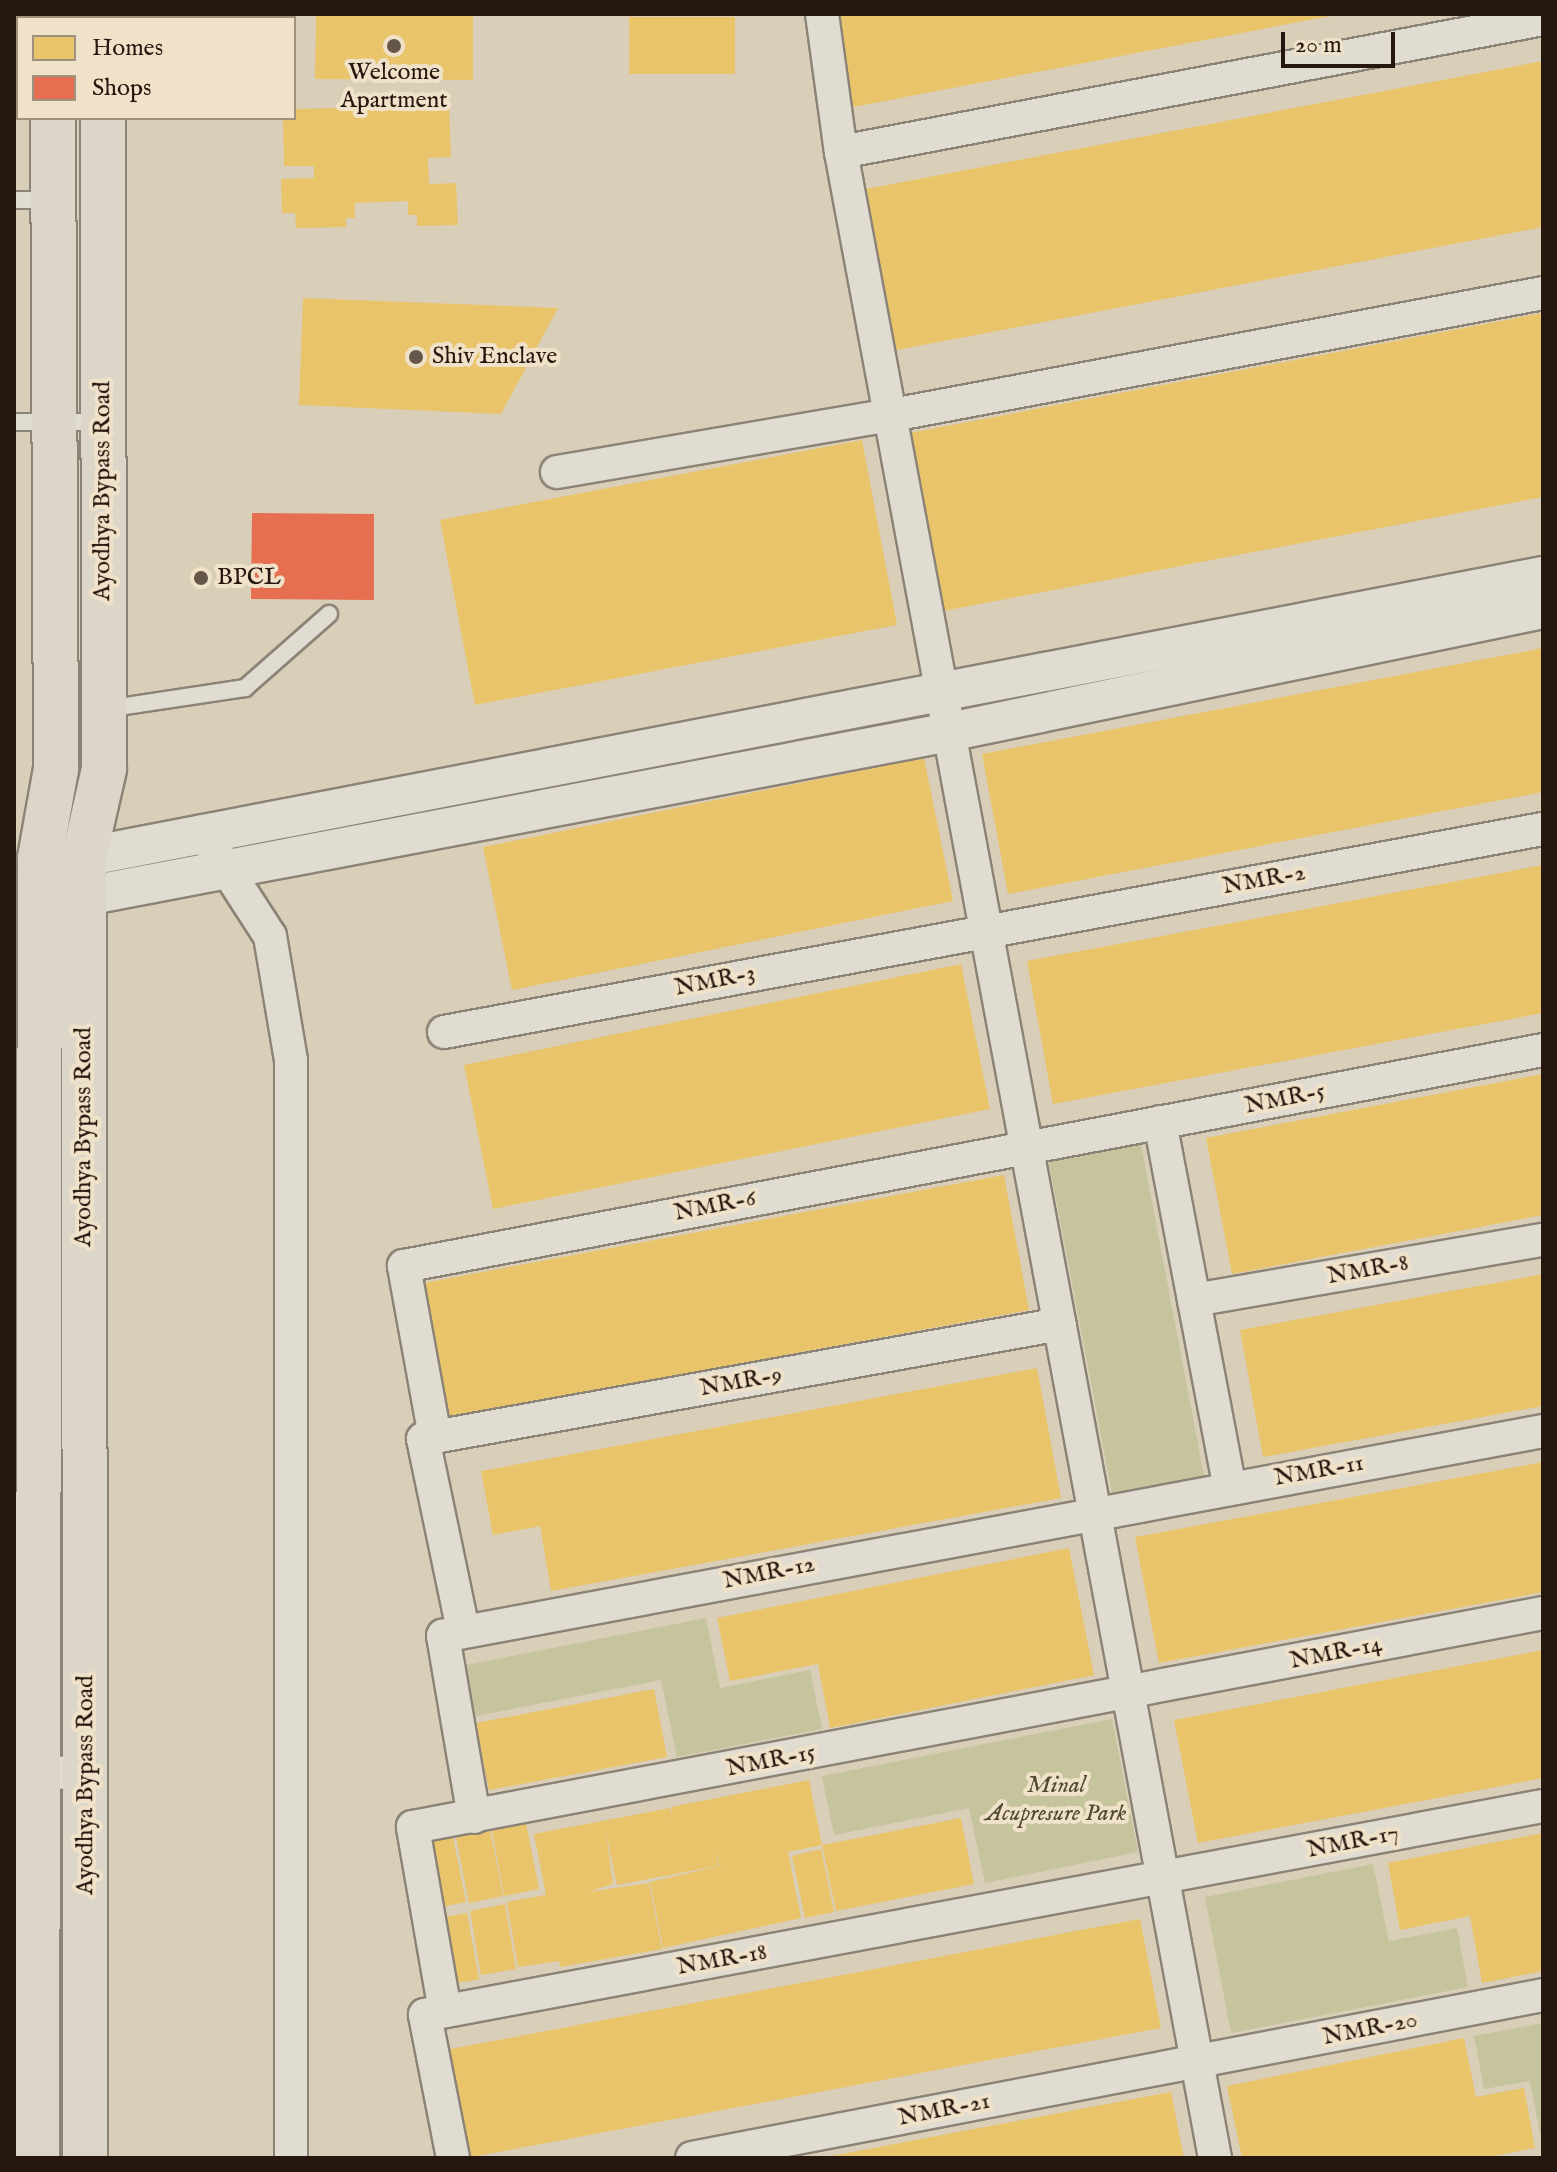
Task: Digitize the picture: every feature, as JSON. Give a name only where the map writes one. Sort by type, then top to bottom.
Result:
[{"type":"main road","name":"Ayodhya Bypass Road","points":[[37,2158],[24,1773],[25,1404],[40,858],[56,769],[34,423],[34,200],[53,120]]},
{"type":"main road","name":"Ayodhya Bypass Road","points":[[85,2158],[84,857],[104,769],[103,120]]},
{"type":"street","points":[[822,14],[841,152],[1215,2158]]},
{"type":"street","points":[[841,152],[1543,19]]},
{"type":"street","points":[[557,472],[892,415],[1543,293]]},
{"type":"street","points":[[40,858],[84,857],[202,831],[941,688],[1543,576]]},
{"type":"street","points":[[39,903],[84,900],[949,732],[1543,609]]},
{"type":"street","name":"NMR-2","points":[[986,931],[1543,829]]},
{"type":"street","points":[[202,831],[270,936],[291,1060],[291,2158]]},
{"type":"street","name":"NMR-3","points":[[444,1032],[986,931]]},
{"type":"street","name":"NMR-5","points":[[1027,1147],[1543,1050]]},
{"type":"street","points":[[1160,1122],[1230,1488]]},
{"type":"street","name":"NMR-6","points":[[429,1438],[404,1266],[1027,1147]]},
{"type":"street","name":"NMR-8","points":[[1194,1300],[1543,1240]]},
{"type":"street","name":"NMR-9","points":[[429,1438],[1060,1324]]},
{"type":"street","points":[[25,1404],[84,1424]]},
{"type":"street","name":"NMR-11","points":[[1095,1513],[1543,1431]]},
{"type":"street","points":[[429,1438],[474,1817]]},
{"type":"street","name":"NMR-12","points":[[453,1633],[1095,1513]]},
{"type":"street","name":"NMR-14","points":[[1128,1693],[1543,1613]]},
{"type":"street","name":"NMR-15","points":[[445,2011],[413,1827],[1128,1693]]},
{"type":"street","points":[[24,1773],[86,1773]]},
{"type":"street","name":"NMR-17","points":[[1163,1878],[1543,1806]]},
{"type":"street","name":"NMR-18","points":[[445,2011],[1163,1878]]},
{"type":"street","name":"NMR-20","points":[[1197,2063],[1543,1995]]},
{"type":"street","points":[[445,2011],[425,2015],[453,2158]]},
{"type":"street","name":"NMR-21","points":[[692,2158],[1197,2063]]},
{"type":"lane","points":[[34,423],[102,422]]},
{"type":"lane","points":[[104,709],[245,688],[329,614]]},
{"type":"green space","points":[[1140,1139],[1204,1476],[1112,1493],[1048,1157]]},
{"type":"green space","points":[[706,1618],[720,1688],[810,1670],[822,1729],[677,1757],[661,1680],[471,1717],[461,1666]]},
{"type":"green space","name":"Minal Acupresure Park","points":[[1112,1719],[1138,1852],[985,1883],[969,1808],[834,1835],[822,1776]]},
{"type":"green space","points":[[1373,1864],[1389,1941],[1457,1928],[1468,1987],[1231,2033],[1205,1897]]},
{"type":"green space","points":[[1543,2023],[1543,2149],[1530,2081],[1484,2089],[1474,2036]]},
{"type":"building: Homes","name":"Welcome Apartment","points":[[316,14],[473,14],[473,80],[315,79]]},
{"type":"building: Homes","points":[[830,14],[1336,14],[1336,15],[848,108]]},
{"type":"building: Homes","points":[[629,17],[735,17],[735,74],[629,74]]},
{"type":"building: Homes","points":[[1543,61],[1543,227],[886,352],[855,191]]},
{"type":"building: Homes","points":[[449,106],[451,157],[428,158],[429,184],[456,183],[458,225],[417,226],[417,215],[408,215],[408,201],[355,203],[355,218],[346,218],[346,227],[296,228],[295,213],[282,213],[281,179],[314,178],[314,166],[284,166],[283,120],[296,120],[296,109]]},
{"type":"building: Homes","name":"Shiv Enclave","points":[[303,298],[558,308],[501,414],[299,405]]},
{"type":"building: Homes","points":[[1543,313],[1543,497],[938,612],[904,434]]},
{"type":"building: Homes","points":[[862,440],[897,625],[475,705],[440,520]]},
{"type":"building: Homes","points":[[1543,648],[1543,792],[1008,894],[982,754]]},
{"type":"building: Homes","points":[[924,758],[953,901],[512,990],[483,847]]},
{"type":"building: Homes","points":[[1543,865],[1543,1013],[1053,1104],[1027,961]]},
{"type":"building: Homes","points":[[961,964],[990,1109],[493,1209],[464,1065]]},
{"type":"building: Homes","points":[[1543,1074],[1543,1215],[1232,1274],[1206,1138]]},
{"type":"building: Homes","points":[[1004,1175],[1029,1310],[449,1417],[424,1283]]},
{"type":"building: Homes","points":[[1543,1274],[1543,1406],[1263,1457],[1240,1330]]},
{"type":"building: Homes","points":[[1037,1368],[1061,1498],[551,1591],[540,1526],[493,1535],[481,1471]]},
{"type":"building: Homes","points":[[1543,1462],[1543,1592],[1159,1663],[1135,1537]]},
{"type":"building: Homes","points":[[1069,1548],[1094,1675],[830,1728],[818,1664],[730,1681],[717,1618]]},
{"type":"building: Homes","points":[[1543,1650],[1543,1778],[1198,1843],[1174,1720]]},
{"type":"building: Homes","points":[[654,1689],[667,1757],[489,1790],[476,1723]]},
{"type":"building: Homes","points":[[809,1780],[822,1845],[788,1852],[801,1918],[663,1948],[650,1882],[724,1865],[719,1866],[716,1850],[718,1866],[617,1885],[606,1832],[613,1884],[587,1892],[649,1883],[662,1949],[560,1967],[559,1961],[518,1967],[507,1902],[546,1895],[534,1834],[670,1808],[672,1818],[671,1807]]},
{"type":"building: Homes","points":[[961,1818],[974,1884],[836,1911],[822,1845]]},
{"type":"building: Homes","points":[[526,1823],[539,1889],[504,1896],[492,1830]]},
{"type":"building: Homes","points":[[490,1829],[503,1896],[469,1903],[456,1837]]},
{"type":"building: Homes","points":[[1543,1833],[1543,1971],[1482,1983],[1470,1916],[1400,1930],[1388,1863]]},
{"type":"building: Homes","points":[[453,1837],[466,1902],[432,1909],[419,1844]]},
{"type":"building: Homes","points":[[821,1849],[834,1912],[805,1918],[792,1856]]},
{"type":"building: Homes","points":[[505,1904],[516,1969],[481,1975],[470,1911]]},
{"type":"building: Homes","points":[[467,1913],[479,1979],[446,1985],[434,1919]]},
{"type":"building: Homes","points":[[1140,1919],[1161,2028],[466,2158],[445,2050]]},
{"type":"building: Homes","points":[[1464,2038],[1476,2097],[1524,2088],[1535,2148],[1483,2158],[1242,2158],[1227,2086]]},
{"type":"building: Homes","points":[[1171,2092],[1184,2158],[831,2158],[831,2156]]},
{"type":"building: Shops","points":[[252,513],[374,514],[374,600],[251,599]]},
{"type":"place","name":"Welcome Apartment","points":[[394,46]]},
{"type":"place","name":"Shiv Enclave","points":[[416,357]]},
{"type":"place","name":"BPCL","points":[[201,578]]}]
